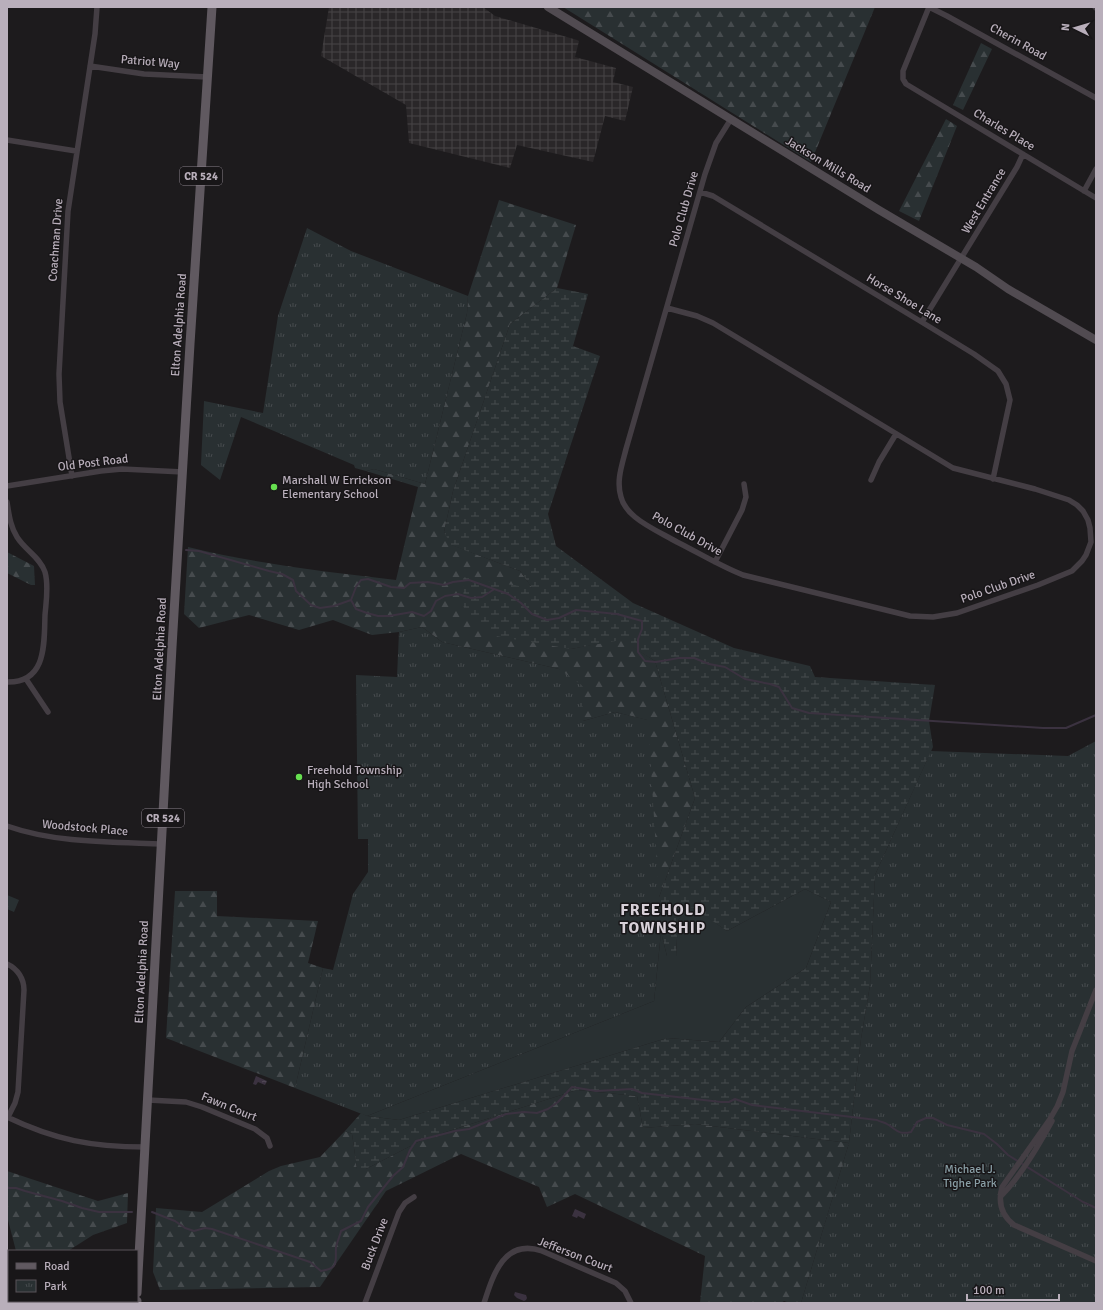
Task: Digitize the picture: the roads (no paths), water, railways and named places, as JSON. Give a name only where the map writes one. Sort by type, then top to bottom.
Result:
[{"type":"main road","name":"Elton Adelphia Road","points":[[138,1275],[172,647],[212,7]]},
{"type":"main road","name":"Jackson Mills Road","points":[[548,7],[879,210],[961,258],[1004,286],[1096,340]]},
{"type":"street","name":"Coachman Drive","points":[[72,476],[60,402],[59,374],[68,211],[90,66],[97,7]]},
{"type":"street","name":"Charles Place","points":[[929,7],[903,71],[903,79],[906,84],[1096,198]]},
{"type":"street","name":"Cherin Road","points":[[929,7],[989,38],[1096,98]]},
{"type":"street","name":"Patriot Way","points":[[90,66],[144,74],[207,77]]},
{"type":"street","name":"Polo Club Drive","points":[[667,308],[697,316],[713,323],[953,468],[1062,497],[1077,505],[1083,511],[1088,520],[1091,536],[1086,555],[1078,566],[1066,574],[1038,585],[945,616],[910,616],[743,575],[730,570],[663,534],[635,517],[625,507],[619,490],[620,477],[626,449],[712,153],[731,119]]},
{"type":"street","points":[[7,140],[76,151]]},
{"type":"street","name":"West Entrance","points":[[922,322],[1017,167],[1023,154]]},
{"type":"street","points":[[1084,191],[1096,169]]},
{"type":"street","name":"Horse Shoe Lane","points":[[700,192],[713,196],[922,322],[994,368],[1001,375],[1006,384],[1009,394],[1009,406],[993,479]]},
{"type":"street","points":[[872,480],[879,462],[896,434]]},
{"type":"street","name":"Old Post Road","points":[[7,486],[122,469],[183,472]]},
{"type":"street","points":[[715,562],[742,510],[746,497],[744,484]]},
{"type":"street","points":[[7,502],[10,522],[13,530],[20,541],[40,562],[47,583],[43,654],[38,666],[26,679],[7,682]]},
{"type":"street","points":[[26,679],[48,712]]},
{"type":"street","name":"Woodstock Place","points":[[7,826],[30,833],[59,838],[162,844]]},
{"type":"street","points":[[7,964],[20,974],[24,990],[18,1092],[8,1117],[42,1132],[73,1141],[96,1145],[145,1147]]},
{"type":"street","points":[[1096,990],[1072,1051],[1063,1092],[1058,1105],[1019,1168],[1002,1187],[1001,1196],[1002,1210],[1014,1225],[1096,1261]]},
{"type":"street","name":"Fawn Court","points":[[148,1100],[186,1102],[202,1106],[255,1129],[266,1138],[270,1146]]},
{"type":"street","name":"Buck Drive","points":[[365,1303],[399,1212],[405,1203],[414,1197]]},
{"type":"street","name":"Jefferson Court","points":[[484,1303],[500,1263],[510,1254],[518,1250],[526,1249],[542,1251],[613,1281],[625,1291],[631,1303]]},
{"type":"water","points":[[256,1076],[267,1081],[265,1085],[258,1082],[256,1085],[253,1084]]},
{"type":"water","points":[[575,1209],[586,1214],[584,1219],[578,1216],[577,1218],[572,1216]]},
{"type":"water","points":[[515,1292],[526,1295],[526,1300],[524,1301],[517,1298],[514,1295]]},
{"type":"waterway","points":[[186,550],[199,551],[282,574],[293,580],[296,591],[311,605],[320,608],[334,606],[351,600]]},
{"type":"waterway","points":[[493,590],[482,597],[471,598],[458,594],[445,596],[436,601],[431,611],[424,616],[412,612],[389,616],[378,616],[356,609],[351,600],[356,587],[361,580],[368,579],[391,587],[404,588],[410,583],[428,582],[444,585],[469,580],[508,594],[521,603],[532,614],[547,620],[559,618],[576,610],[617,614],[642,621],[642,629],[638,639],[638,652],[645,661],[656,662],[679,658],[694,658],[709,664],[725,667],[745,679],[779,687],[792,708],[809,713],[1043,728],[1066,728],[1096,715]]},
{"type":"waterway","points":[[152,1212],[175,1221],[185,1228],[194,1231],[205,1228],[212,1229],[310,1262],[321,1271],[327,1270],[334,1266],[336,1260],[336,1247],[341,1231],[361,1221],[368,1207],[393,1176],[403,1167],[410,1150],[416,1141],[469,1129],[506,1114],[524,1112],[537,1113],[548,1109],[558,1102],[572,1087],[596,1091],[632,1089],[642,1093],[721,1102],[729,1102],[735,1099],[752,1105],[877,1120],[886,1123],[903,1133],[911,1132],[917,1122],[926,1118],[933,1118],[947,1125],[984,1134],[1008,1155],[1083,1202],[1096,1208]]},
{"type":"waterway","points":[[7,1188],[16,1188],[99,1212],[132,1212]]},
{"type":"place","name":"Marshall W Errickson Elementary School","points":[[274,487]]},
{"type":"place","name":"Freehold Township High School","points":[[299,777]]},
{"type":"district","name":"FREEHOLD TOWNSHIP","points":[[663,919]]},
{"type":"park label","name":"Michael J. Tighe Park","points":[[970,1176]]}]
